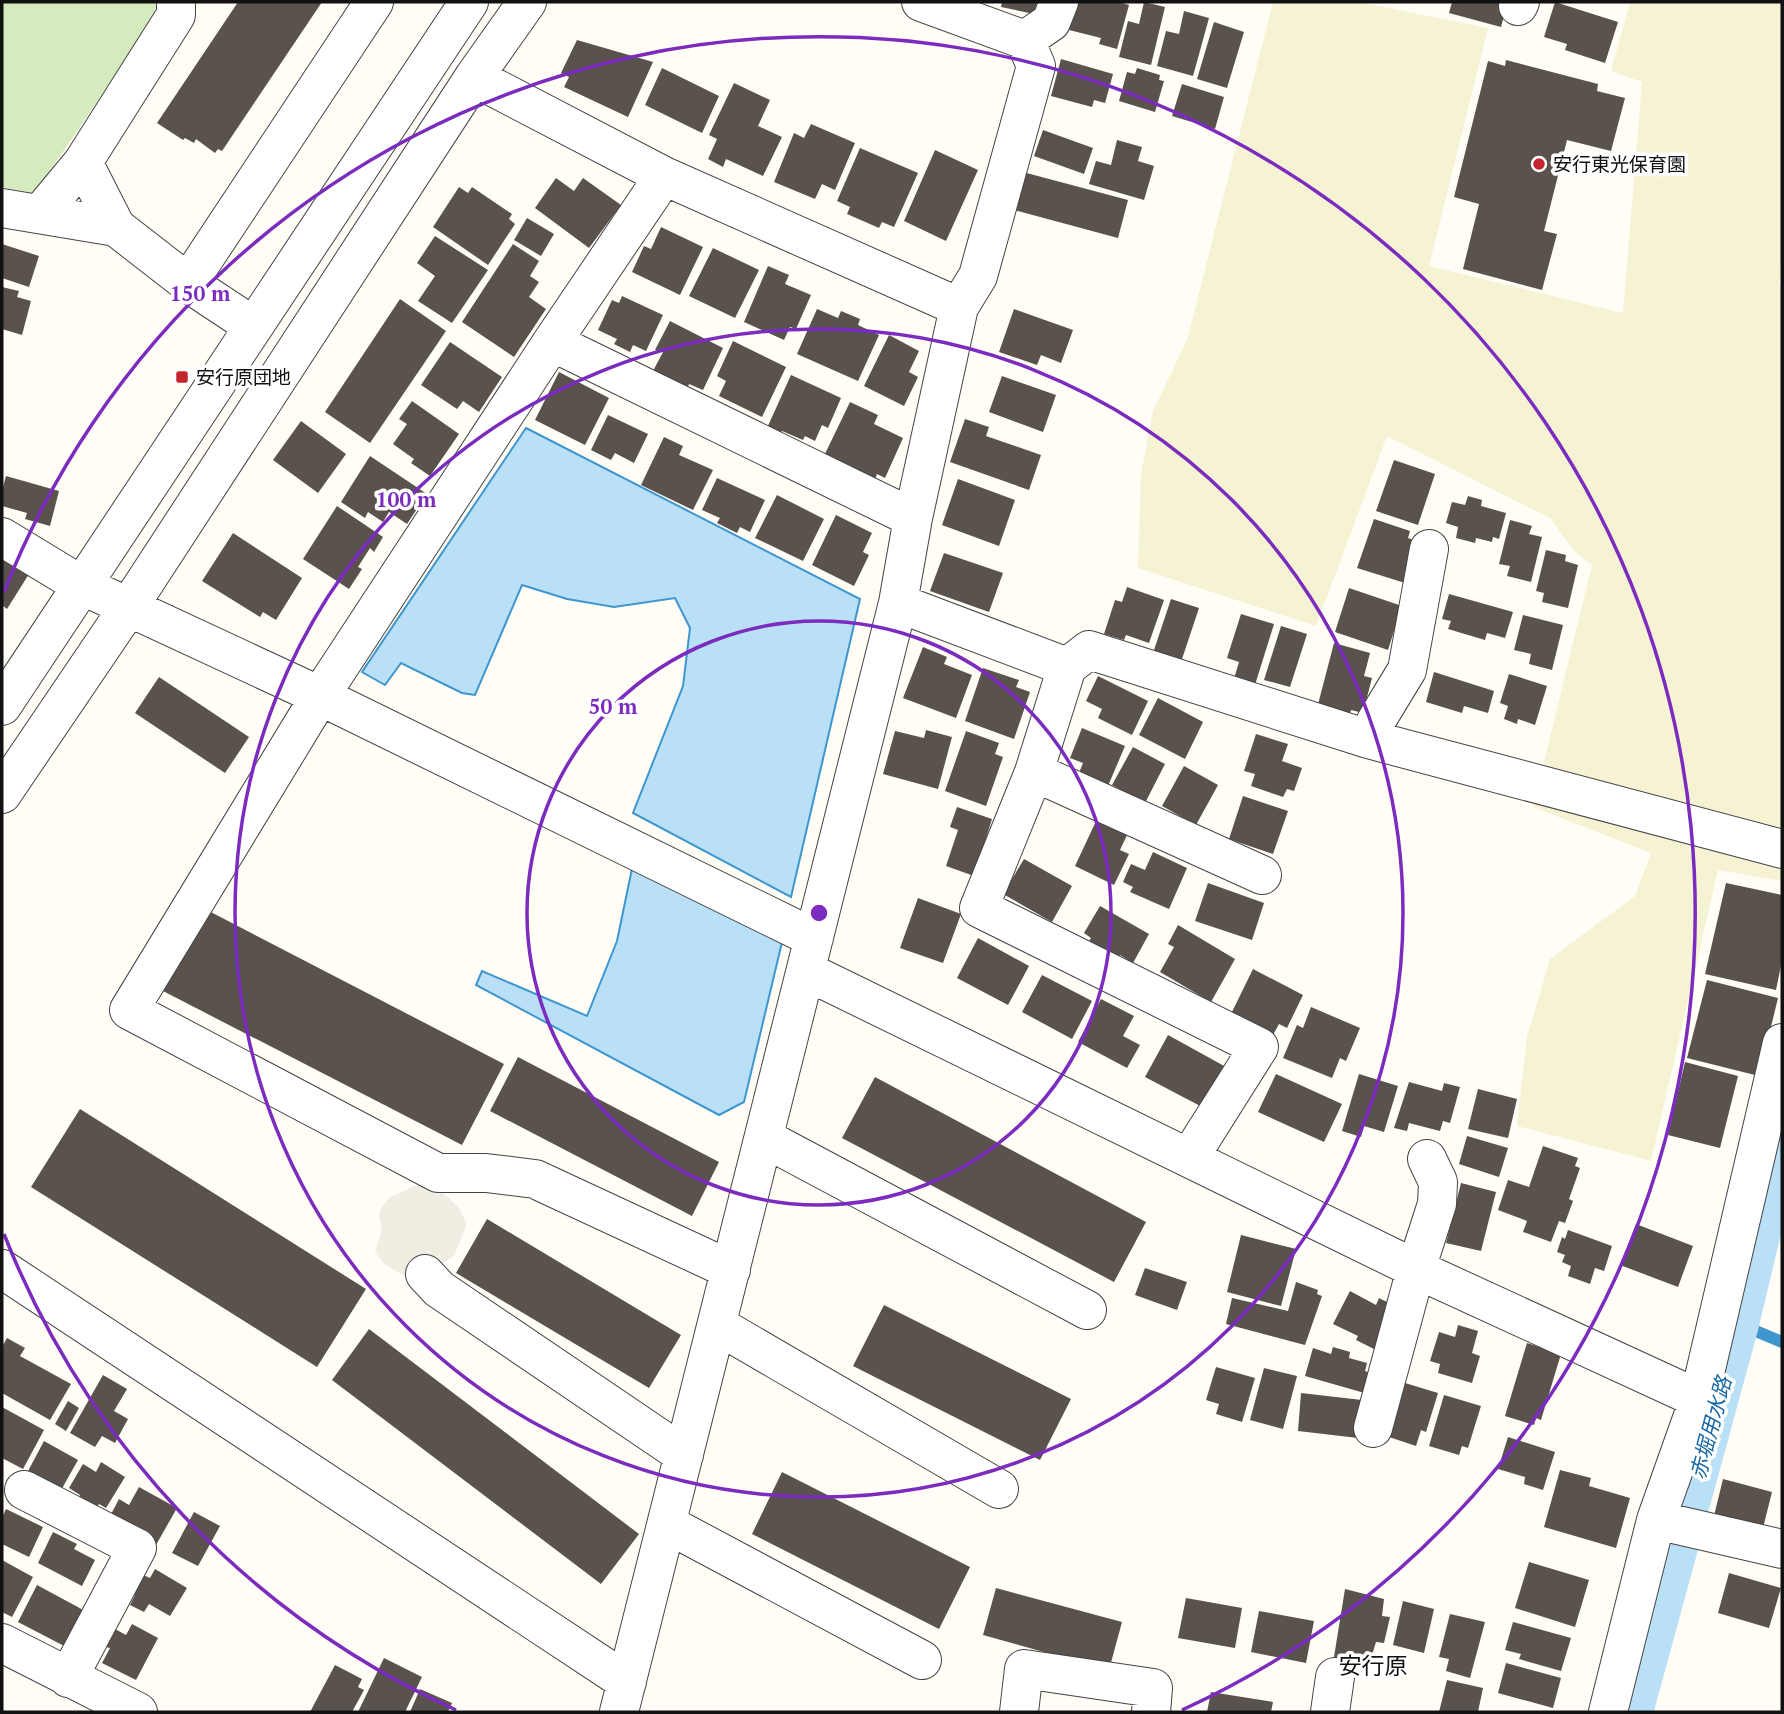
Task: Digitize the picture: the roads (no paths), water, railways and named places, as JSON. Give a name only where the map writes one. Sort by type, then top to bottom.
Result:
[{"type":"street","points":[[40,214],[83,162],[176,15],[176,2]]},
{"type":"street","points":[[188,283],[374,2]]},
{"type":"street","points":[[2,706],[469,2]]},
{"type":"street","points":[[2,794],[128,608],[474,77],[527,2]]},
{"type":"street","points":[[2,1269],[623,1697],[898,603],[913,518],[959,307],[978,275],[1036,66],[1025,40],[921,2]]},
{"type":"street","points":[[1025,40],[1051,22],[1059,2]]},
{"type":"street","points":[[474,77],[664,176],[959,307]]},
{"type":"street","points":[[83,162],[116,227],[188,283],[253,326]]},
{"type":"street","points":[[664,176],[320,696],[129,1010],[435,1180],[486,1173],[536,1179],[731,1270]]},
{"type":"street","points":[[2,208],[116,227]]},
{"type":"street","points":[[552,342],[913,518]]},
{"type":"street","points":[[2,537],[81,585],[537,801],[810,955],[1189,1157],[1416,1269],[1699,1399]]},
{"type":"street","points":[[1368,739],[1407,670],[1429,549]]},
{"type":"street","points":[[898,603],[1067,667]]},
{"type":"street","points":[[1189,1157],[1259,1047],[979,908],[1034,772],[1067,667],[1090,650],[1368,739],[1782,849]]},
{"type":"street","points":[[1034,772],[1262,875]]},
{"type":"street","points":[[1608,1712],[1656,1520],[1699,1399],[1782,1043]]},
{"type":"street","points":[[764,1138],[1087,1310]]},
{"type":"street","points":[[1373,1428],[1416,1269],[1437,1204],[1438,1182],[1427,1159]]},
{"type":"street","points":[[425,1274],[439,1289],[684,1455]]},
{"type":"street","points":[[717,1325],[999,1489]]},
{"type":"street","points":[[24,1489],[137,1548],[68,1678]]},
{"type":"street","points":[[1656,1520],[1782,1549]]},
{"type":"street","points":[[667,1524],[922,1660]]},
{"type":"street","points":[[2,1643],[138,1712]]},
{"type":"street","points":[[1019,1712],[1024,1670],[1153,1688],[1151,1712]]},
{"type":"water","points":[[526,428],[860,599],[791,897],[633,813],[683,686],[690,628],[675,598],[614,607],[567,599],[522,585],[475,695],[462,693],[401,663],[385,685],[362,672]]},
{"type":"water","points":[[634,859],[783,938],[744,1102],[719,1115],[476,985],[482,971],[587,1016],[617,941]]},
{"type":"waterway","name":"赤堀用水路","points":[[1633,1712],[1739,1324],[1782,1143]]},
{"type":"waterway","points":[[1739,1324],[1782,1342]]},
{"type":"place","name":"安行東光保育園","points":[[1539,164]]},
{"type":"place","name":"安行原団地","points":[[182,377]]},
{"type":"district","name":"安行原","points":[[1373,1666]]}]
